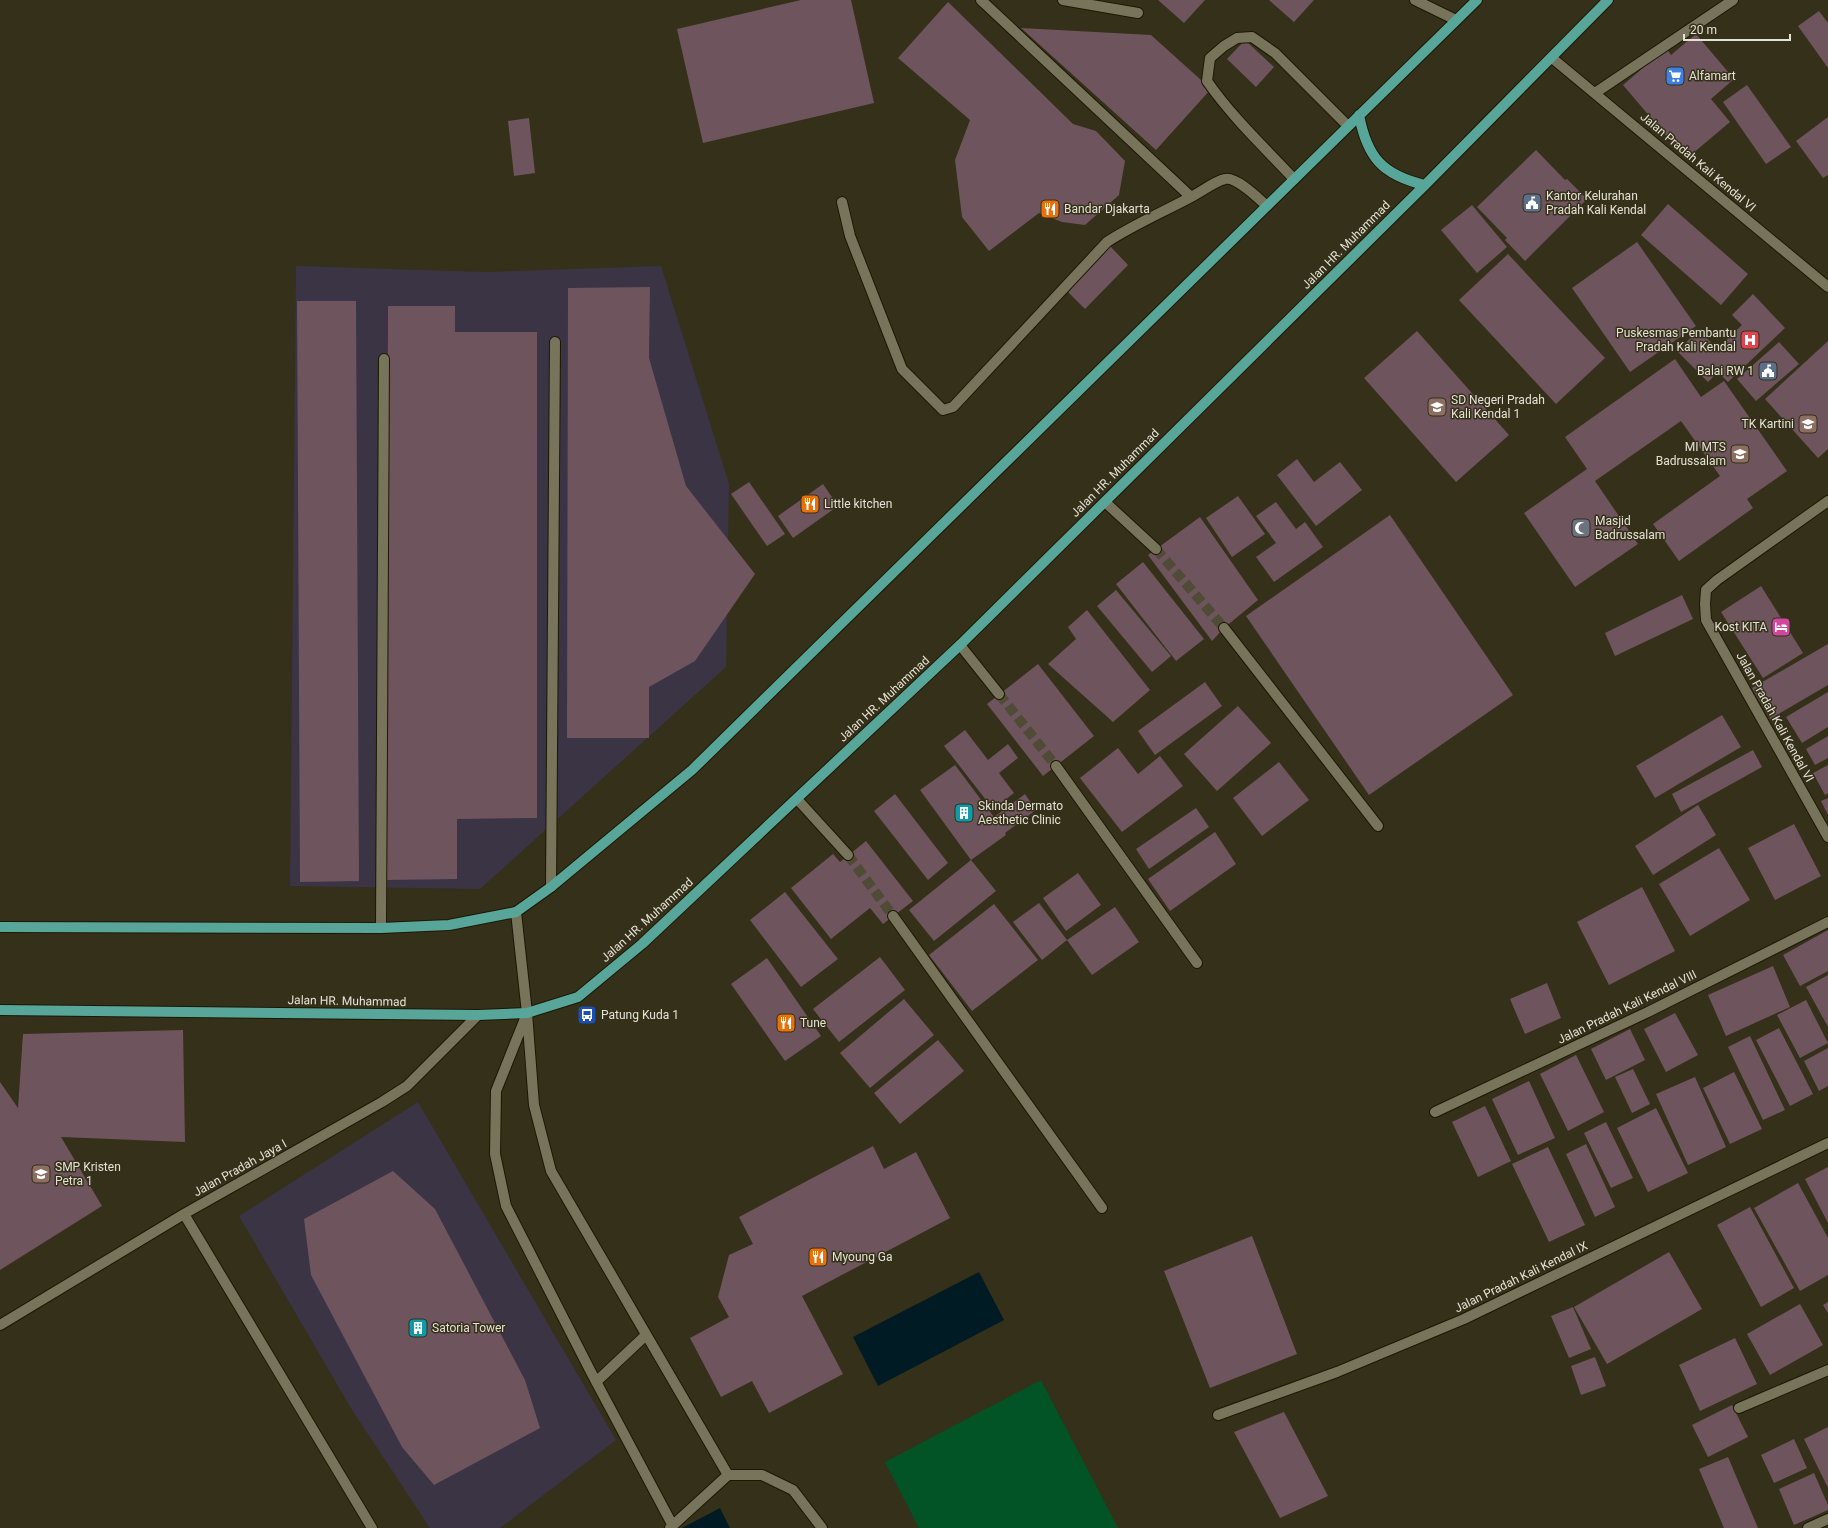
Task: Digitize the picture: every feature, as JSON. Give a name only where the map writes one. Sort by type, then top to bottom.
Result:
[{"type":"main road","points":[[0,927],[381,928],[449,925],[516,912],[551,887],[692,770],[1477,0]]},
{"type":"main road","name":"Jalan HR. Muhammad","points":[[0,1010],[478,1015],[527,1013],[578,997],[642,944],[960,645],[1425,185],[1608,0]]},
{"type":"main road","points":[[1359,115],[1363,136],[1372,154],[1386,170],[1404,180],[1425,185]]},
{"type":"street","points":[[981,0],[1191,197]]},
{"type":"street","points":[[1063,0],[1138,14]]},
{"type":"street","points":[[1415,0],[1456,20]]},
{"type":"street","points":[[1595,93],[1733,0]]},
{"type":"street","points":[[1294,179],[1235,118],[1207,81],[1210,58],[1224,46],[1237,38],[1252,37],[1275,53],[1348,126]]},
{"type":"street","name":"Jalan Pradah Kali Kendal VI","points":[[1552,58],[1828,287]]},
{"type":"street","points":[[842,202],[850,236],[902,369],[943,410],[946,411],[952,407],[1107,242],[1125,230],[1226,178],[1234,179],[1267,206]]},
{"type":"street","points":[[551,887],[555,342]]},
{"type":"street","points":[[381,928],[384,359]]},
{"type":"street","name":"Jalan Pradah Kali Kendal VI","points":[[1828,501],[1717,580],[1706,590],[1705,604],[1706,620],[1828,837]]},
{"type":"street","points":[[1105,502],[1156,548]]},
{"type":"street","points":[[1224,628],[1378,826]]},
{"type":"street","points":[[960,645],[999,694]]},
{"type":"street","points":[[1056,766],[1197,963]]},
{"type":"street","points":[[797,799],[848,855]]},
{"type":"street","points":[[516,912],[527,1013],[534,1105],[551,1171],[728,1475]]},
{"type":"street","points":[[893,916],[1102,1208]]},
{"type":"street","name":"Jalan Pradah Kali Kendal VIII","points":[[1435,1112],[1648,1012],[1828,922]]},
{"type":"street","points":[[527,1013],[496,1091],[495,1154],[506,1206],[671,1527],[728,1475],[762,1475],[793,1490],[822,1528]]},
{"type":"street","name":"Jalan Pradah Jaya I","points":[[0,1325],[184,1214],[382,1102],[407,1086],[478,1015]]},
{"type":"street","name":"Jalan Pradah Kali Kendal IX","points":[[1218,1415],[1337,1372],[1464,1320],[1828,1143]]},
{"type":"street","points":[[184,1214],[372,1528]]},
{"type":"street","points":[[596,1382],[646,1335]]},
{"type":"street","points":[[1739,1408],[1828,1370]]},
{"type":"street","points":[[1808,1528],[1828,1519]]},
{"type":"shaded area","points":[[296,266],[486,272],[661,266],[729,484],[726,667],[480,889],[290,886]]},
{"type":"shaded area","points":[[418,1102],[616,1440],[500,1528],[430,1528],[352,1410],[239,1216]]},
{"type":"green space","points":[[1041,1380],[1118,1528],[919,1528],[885,1462]]},
{"type":"water","points":[[979,1272],[1004,1320],[878,1386],[853,1337]]},
{"type":"water","points":[[720,1508],[730,1528],[682,1528]]},
{"type":"building","points":[[801,0],[851,0],[874,103],[703,143],[677,29]]},
{"type":"building","points":[[1158,0],[1205,0],[1184,23]]},
{"type":"building","points":[[1269,0],[1314,0],[1294,22]]},
{"type":"building","points":[[948,2],[1073,124],[1096,131],[1125,161],[1119,195],[1085,225],[1062,222],[1039,213],[989,251],[962,217],[955,160],[970,120],[898,58]]},
{"type":"building","points":[[1819,11],[1828,23],[1828,68],[1798,26]]},
{"type":"building","points":[[1021,28],[1151,35],[1211,89],[1156,150]]},
{"type":"building","points":[[1696,34],[1734,79],[1711,99],[1730,122],[1686,159],[1623,85],[1666,48],[1671,55]]},
{"type":"building","points":[[1245,40],[1274,67],[1256,87],[1227,59]]},
{"type":"building","points":[[1747,85],[1791,147],[1766,164],[1723,102]]},
{"type":"building","points":[[1828,117],[1828,175],[1823,178],[1796,141]]},
{"type":"building","points":[[529,118],[535,173],[514,176],[508,121]]},
{"type":"building","name":"Kantor Kelurahan Pradah Kali Kendal","points":[[1536,150],[1565,180],[1567,179],[1587,199],[1525,261],[1505,240],[1507,238],[1477,207]]},
{"type":"building","points":[[1668,204],[1748,274],[1721,305],[1641,235]]},
{"type":"building","points":[[1472,205],[1507,247],[1477,273],[1441,230]]},
{"type":"building","points":[[1637,242],[1696,326],[1630,372],[1572,288]]},
{"type":"building","points":[[1110,246],[1128,265],[1085,309],[1067,291]]},
{"type":"building","points":[[1508,254],[1605,358],[1556,404],[1459,300]]},
{"type":"building","points":[[650,287],[649,358],[686,486],[755,574],[695,661],[649,687],[649,738],[567,738],[568,288]]},
{"type":"building","name":"Puskesmas Pembantu Pradah Kali Kendal","points":[[1753,294],[1785,328],[1728,382],[1718,372],[1708,382],[1677,351],[1699,330],[1717,349],[1742,325],[1732,315]]},
{"type":"building","points":[[297,301],[356,301],[359,881],[300,882]]},
{"type":"building","points":[[388,306],[455,306],[455,332],[537,332],[537,818],[457,819],[457,879],[387,880]]},
{"type":"building","name":"SD Negeri Pradah Kali Kendal 1","points":[[1417,331],[1509,435],[1456,482],[1364,378]]},
{"type":"building","name":"TK Kartini","points":[[1828,341],[1828,449],[1818,458],[1765,399]]},
{"type":"building","name":"Balai RW 1","points":[[1779,342],[1799,364],[1756,401],[1737,379]]},
{"type":"building","name":"MI MTS Badrussalam","points":[[1675,359],[1701,397],[1724,381],[1787,471],[1747,499],[1753,508],[1679,561],[1653,524],[1720,476],[1681,421],[1595,481],[1638,544],[1575,587],[1524,513],[1587,469],[1565,437]]},
{"type":"building","points":[[1297,459],[1314,482],[1340,462],[1362,490],[1316,526],[1277,475]]},
{"type":"building","points":[[749,482],[785,534],[767,546],[731,494]]},
{"type":"building","points":[[823,484],[838,506],[793,538],[778,516]]},
{"type":"building","points":[[1238,496],[1265,534],[1232,557],[1206,518]]},
{"type":"building","points":[[1276,502],[1296,529],[1305,522],[1323,547],[1274,582],[1256,557],[1276,543],[1256,516]]},
{"type":"building","points":[[1390,515],[1513,695],[1369,795],[1246,616]]},
{"type":"building","points":[[1200,517],[1258,600],[1224,628],[1212,641],[1148,555]]},
{"type":"building","points":[[1143,562],[1204,639],[1176,661],[1116,584]]},
{"type":"building","points":[[1761,586],[1803,653],[1763,678],[1721,612]]},
{"type":"building","points":[[1116,590],[1171,656],[1152,672],[1097,606]]},
{"type":"building","points":[[1682,595],[1693,619],[1615,656],[1605,633]]},
{"type":"building","points":[[1087,610],[1150,690],[1113,722],[1048,664],[1076,639],[1068,627]]},
{"type":"building","points":[[1828,644],[1828,685],[1770,719],[1752,688]]},
{"type":"building","points":[[1038,664],[1094,736],[1043,776],[987,704]]},
{"type":"building","points":[[1205,682],[1222,706],[1155,755],[1138,731]]},
{"type":"building","points":[[1828,692],[1828,727],[1802,743],[1786,717]]},
{"type":"building","points":[[1238,706],[1271,743],[1217,791],[1184,754]]},
{"type":"building","points":[[1722,715],[1741,747],[1655,798],[1636,766]]},
{"type":"building","points":[[965,730],[988,760],[1008,744],[1018,758],[999,773],[1014,793],[993,809],[944,746]]},
{"type":"building","points":[[1828,736],[1828,758],[1815,765],[1806,749]]},
{"type":"building","points":[[1118,748],[1138,774],[1160,756],[1183,786],[1122,832],[1080,778]]},
{"type":"building","points":[[1753,750],[1762,767],[1681,812],[1672,794]]},
{"type":"building","points":[[1279,762],[1309,800],[1262,836],[1233,798]]},
{"type":"building","name":"Skinda Dermato Aesthetic Clinic","points":[[955,765],[994,817],[1025,794],[1036,810],[1005,833],[1006,835],[971,860],[920,790]]},
{"type":"building","points":[[1828,765],[1828,793],[1825,795],[1813,773]]},
{"type":"building","points":[[895,794],[948,863],[928,880],[874,811]]},
{"type":"building","points":[[1828,798],[1828,815],[1821,801]]},
{"type":"building","points":[[1698,805],[1716,835],[1653,875],[1635,846]]},
{"type":"building","points":[[1196,808],[1209,827],[1149,869],[1136,849]]},
{"type":"building","points":[[1794,824],[1821,876],[1775,900],[1748,848]]},
{"type":"building","points":[[1215,832],[1236,864],[1170,911],[1148,879]]},
{"type":"building","points":[[866,841],[913,901],[883,924],[870,908],[831,939],[791,888],[833,854],[840,862]]},
{"type":"building","points":[[1719,848],[1750,900],[1690,936],[1659,884]]},
{"type":"building","points":[[971,860],[996,891],[934,941],[909,910]]},
{"type":"building","points":[[1078,873],[1101,905],[1066,931],[1043,898]]},
{"type":"building","points":[[1642,887],[1675,951],[1609,985],[1577,922]]},
{"type":"building","points":[[785,892],[838,959],[801,987],[750,920]]},
{"type":"building","points":[[1039,903],[1067,940],[1042,960],[1013,922]]},
{"type":"building","points":[[994,904],[1038,960],[972,1011],[929,955]]},
{"type":"building","points":[[1115,907],[1139,942],[1092,975],[1067,940]]},
{"type":"building","points":[[1828,930],[1828,971],[1800,986],[1783,955]]},
{"type":"building","points":[[880,957],[905,990],[839,1042],[813,1009]]},
{"type":"building","points":[[767,958],[821,1036],[785,1061],[731,984]]},
{"type":"building","points":[[1773,966],[1790,1007],[1726,1036],[1708,995]]},
{"type":"building","points":[[1828,975],[1828,1027],[1806,987]]},
{"type":"building","points":[[1547,983],[1561,1018],[1525,1034],[1510,999]]},
{"type":"building","points":[[904,999],[934,1035],[870,1088],[840,1053]]},
{"type":"building","points":[[1806,1000],[1828,1043],[1800,1058],[1777,1015]]},
{"type":"building","points":[[1675,1013],[1698,1055],[1666,1072],[1644,1029]]},
{"type":"building","points":[[1779,1028],[1813,1094],[1790,1106],[1756,1040]]},
{"type":"building","points":[[1630,1029],[1645,1060],[1606,1080],[1591,1049]]},
{"type":"building","name":"SMP Kristen Petra 1","points":[[183,1030],[185,1142],[61,1137],[102,1206],[0,1270],[0,1082],[18,1108],[23,1034]]},
{"type":"building","points":[[1750,1036],[1785,1110],[1763,1120],[1728,1047]]},
{"type":"building","points":[[938,1040],[964,1071],[900,1124],[874,1093]]},
{"type":"building","points":[[1828,1048],[1828,1086],[1819,1091],[1804,1061]]},
{"type":"building","points":[[1576,1055],[1604,1112],[1568,1131],[1540,1074]]},
{"type":"building","points":[[1633,1069],[1650,1104],[1632,1113],[1615,1077]]},
{"type":"building","points":[[1734,1072],[1762,1129],[1730,1144],[1703,1088]]},
{"type":"building","points":[[1695,1077],[1726,1147],[1688,1165],[1656,1094]]},
{"type":"building","points":[[1529,1081],[1555,1138],[1518,1155],[1492,1099]]},
{"type":"building","points":[[1485,1106],[1511,1161],[1478,1177],[1452,1122]]},
{"type":"building","points":[[1656,1108],[1688,1173],[1648,1192],[1617,1128]]},
{"type":"building","points":[[1606,1122],[1633,1178],[1611,1188],[1584,1133]]},
{"type":"building","points":[[1586,1144],[1615,1207],[1595,1217],[1566,1154]]},
{"type":"building","points":[[873,1146],[884,1169],[916,1152],[950,1218],[802,1296],[843,1374],[769,1413],[752,1381],[721,1397],[690,1338],[729,1317],[718,1297],[729,1255],[753,1244],[739,1217]]},
{"type":"building","points":[[1548,1147],[1585,1225],[1549,1242],[1512,1164]]},
{"type":"building","points":[[1828,1167],[1828,1223],[1805,1179]]},
{"type":"building","name":"Satoria Tower","points":[[393,1171],[435,1209],[525,1380],[540,1428],[434,1485],[402,1447],[311,1275],[304,1219]]},
{"type":"building","points":[[1798,1183],[1828,1238],[1828,1275],[1800,1291],[1754,1208]]},
{"type":"building","points":[[1750,1207],[1794,1288],[1761,1307],[1717,1225]]},
{"type":"building","points":[[1252,1236],[1297,1354],[1210,1388],[1164,1271]]},
{"type":"building","points":[[1669,1252],[1702,1309],[1607,1364],[1574,1307]]},
{"type":"building","points":[[1828,1302],[1828,1313],[1823,1305]]},
{"type":"building","points":[[1800,1304],[1823,1345],[1770,1375],[1747,1334]]},
{"type":"building","points":[[1573,1307],[1591,1349],[1569,1358],[1551,1316]]},
{"type":"building","points":[[1735,1338],[1757,1384],[1700,1411],[1679,1365]]},
{"type":"building","points":[[1595,1357],[1606,1386],[1581,1395],[1571,1366]]},
{"type":"building","points":[[1732,1405],[1748,1437],[1708,1457],[1692,1425]]},
{"type":"building","points":[[1284,1412],[1328,1496],[1280,1518],[1234,1432]]},
{"type":"building","points":[[1828,1427],[1828,1488],[1804,1439]]},
{"type":"building","points":[[1794,1439],[1807,1468],[1774,1483],[1761,1455]]},
{"type":"building","points":[[1728,1457],[1758,1528],[1724,1528],[1699,1469]]},
{"type":"building","points":[[1814,1473],[1828,1505],[1828,1510],[1794,1525],[1779,1489]]},
{"type":"tunnel","points":[[1156,549],[1224,628]]},
{"type":"tunnel","points":[[999,694],[1056,766]]},
{"type":"tunnel","points":[[848,855],[893,916]]},
{"type":"place","name":"Alfamart","points":[[1675,76]]},
{"type":"place","name":"Kantor Kelurahan Pradah Kali Kendal","points":[[1532,203]]},
{"type":"place","name":"Bandar Djakarta","points":[[1050,209]]},
{"type":"place","name":"Puskesmas Pembantu Pradah Kali Kendal","points":[[1750,340]]},
{"type":"place","name":"Balai RW 1","points":[[1768,371]]},
{"type":"place","name":"SD Negeri Pradah Kali Kendal 1","points":[[1437,407]]},
{"type":"place","name":"TK Kartini","points":[[1808,424]]},
{"type":"place","name":"MI MTS Badrussalam","points":[[1740,454]]},
{"type":"place","name":"Little kitchen","points":[[810,504]]},
{"type":"place","name":"Masjid Badrussalam","points":[[1581,528]]},
{"type":"place","name":"Kost KITA","points":[[1781,627]]},
{"type":"place","name":"Skinda Dermato Aesthetic Clinic","points":[[964,813]]},
{"type":"place","name":"Patung Kuda 1","points":[[587,1015]]},
{"type":"place","name":"Tune","points":[[786,1023]]},
{"type":"place","name":"SMP Kristen Petra 1","points":[[41,1174]]},
{"type":"place","name":"Myoung Ga","points":[[818,1257]]},
{"type":"place","name":"Satoria Tower","points":[[418,1328]]}]
